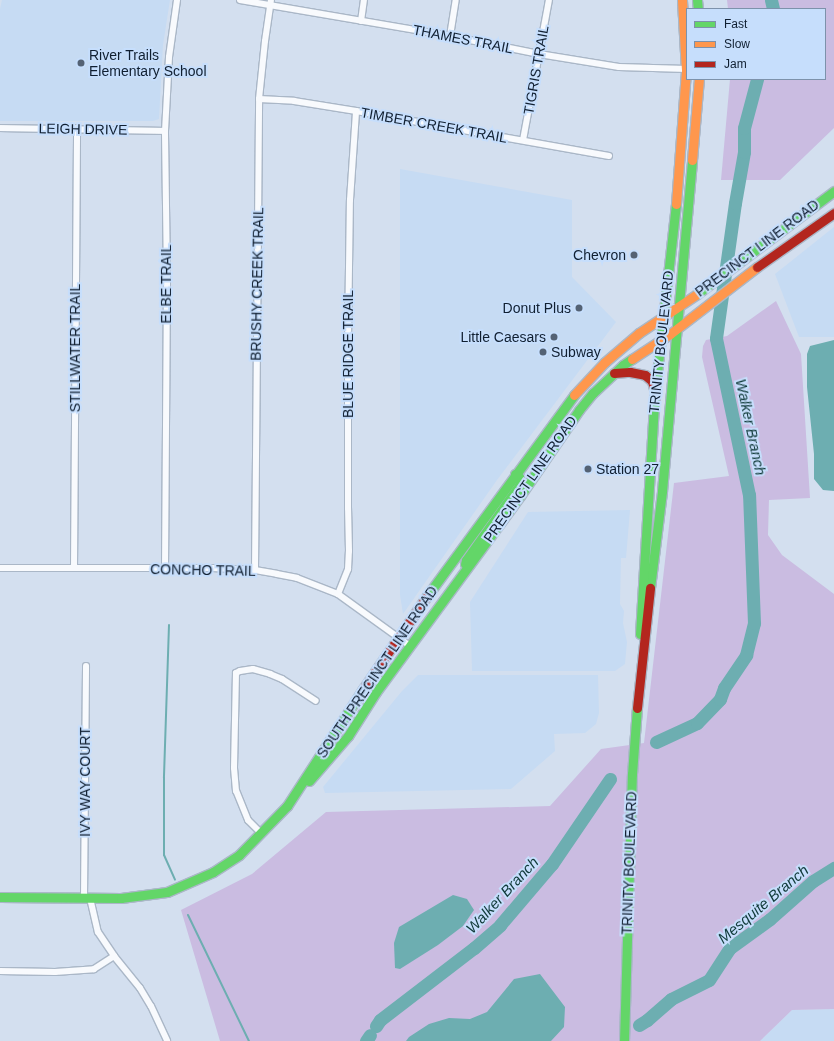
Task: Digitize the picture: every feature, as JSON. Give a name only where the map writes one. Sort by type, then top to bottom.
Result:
[{"type":"main road","name":"TRINITY BOULEVARD","points":[[639,685],[641,599],[655,391],[674,229],[686,70],[682,0]]},
{"type":"main road","name":"TRINITY BOULEVARD","points":[[624,1041],[632,774],[639,685],[662,491],[676,327],[680,305],[699,80]]},
{"type":"main road","name":"PRECINCT LINE ROAD","points":[[680,305],[834,191]]},
{"type":"main road","name":"PRECINCT LINE ROAD","points":[[287,806],[348,736],[376,692],[544,463],[579,410],[623,365],[660,341],[676,327],[834,213]]},
{"type":"main road","name":"SOUTH PRECINCT LINE ROAD","points":[[0,897],[87,898],[150,896],[167,892],[214,872],[239,855],[287,806],[397,637],[563,408],[605,362],[638,333],[663,318],[680,305]]},
{"type":"main road","points":[[614,373],[630,372],[645,375],[652,381],[655,391]]},
{"type":"main road","points":[[532,452],[544,463]]},
{"type":"main road","points":[[464,573],[466,560],[520,484],[519,476],[515,474]]},
{"type":"street","name":"ELBE TRAIL","points":[[165,569],[167,277],[166,131],[169,57],[177,0]]},
{"type":"street","name":"THAMES TRAIL","points":[[240,0],[271,3],[539,54],[619,67],[686,70]]},
{"type":"street","points":[[361,21],[364,0]]},
{"type":"street","points":[[450,36],[456,0]]},
{"type":"street","name":"TIGRIS TRAIL","points":[[523,140],[549,0]]},
{"type":"street","name":"BRUSHY CREEK TRAIL","points":[[255,570],[259,99],[271,3]]},
{"type":"street","name":"TIMBER CREEK TRAIL","points":[[259,99],[294,102],[356,112],[609,156]]},
{"type":"street","name":"BLUE RIDGE TRAIL","points":[[338,594],[348,569],[349,551],[348,339],[350,200],[356,112]]},
{"type":"street","name":"LEIGH DRIVE","points":[[0,128],[76,128],[166,131]]},
{"type":"street","name":"STILLWATER TRAIL","points":[[74,568],[76,128]]},
{"type":"street","name":"CONCHO TRAIL","points":[[0,568],[212,568],[255,570],[297,578],[338,594],[410,646]]},
{"type":"street","name":"IVY WAY COURT","points":[[86,666],[87,898],[98,932],[114,956],[140,988],[151,1006],[167,1041]]},
{"type":"street","points":[[262,832],[248,820],[236,791],[236,673],[240,671],[253,670],[270,674],[297,688],[316,701]]},
{"type":"street","points":[[0,971],[55,972],[94,969],[114,956]]},
{"type":"shaded area","name":"River Trails Elementary School","points":[[2,0],[170,0],[163,45],[159,119],[153,121],[0,121],[0,9]]},
{"type":"shaded area","points":[[727,0],[834,0],[834,128],[780,180],[721,180],[730,80],[826,80],[826,8],[728,8]]},
{"type":"shaded area","points":[[400,169],[572,200],[572,277],[616,322],[497,480],[403,614],[400,595]]},
{"type":"shaded area","points":[[834,227],[834,337],[799,337],[775,274]]},
{"type":"shaded area","points":[[776,301],[801,354],[810,498],[769,500],[768,535],[782,555],[834,594],[834,1009],[792,1010],[760,1041],[220,1041],[181,910],[252,874],[326,812],[550,806],[601,749],[644,743],[674,483],[729,476],[702,357],[703,346],[706,340],[727,336]]},
{"type":"shaded area","points":[[834,340],[834,491],[823,490],[814,479],[814,454],[807,387],[807,354],[810,346]]},
{"type":"shaded area","points":[[630,510],[626,558],[621,558],[620,604],[624,611],[623,623],[627,642],[625,664],[615,671],[472,671],[470,602],[528,512]]},
{"type":"shaded area","points":[[418,675],[598,675],[599,713],[596,724],[585,733],[554,734],[555,751],[511,789],[325,793],[323,787],[402,691]]},
{"type":"shaded area","points":[[453,895],[467,899],[474,910],[463,926],[438,945],[400,969],[395,968],[394,943],[399,927]]},
{"type":"shaded area","points":[[540,974],[565,1007],[564,1027],[551,1041],[406,1041],[409,1037],[429,1024],[449,1018],[470,1019],[487,1012],[514,979]]},
{"type":"shaded area","points":[[834,1009],[834,1041],[760,1041],[792,1010]]},
{"type":"waterway","name":"Walker Branch","points":[[771,0],[773,8]]},
{"type":"waterway","name":"Walker Branch","points":[[656,742],[697,723],[720,699],[724,688],[746,655],[754,623],[749,495],[716,338],[735,203],[744,152],[744,128],[757,80]]},
{"type":"waterway","points":[[169,625],[164,778],[164,855],[175,880]]},
{"type":"waterway","name":"Walker Branch","points":[[376,1026],[380,1020],[474,948],[500,925],[552,864],[610,779]]},
{"type":"waterway","name":"Mesquite Branch","points":[[639,1025],[671,999],[709,980],[730,948],[770,919],[813,881],[834,868]]},
{"type":"waterway","points":[[188,915],[249,1041]]},
{"type":"waterway","name":"Walker Branch","points":[[366,1041],[370,1035]]},
{"type":"traffic: fast","points":[[697,0],[698,8]]},
{"type":"traffic: fast","points":[[650,588],[662,491],[692,160]]},
{"type":"traffic: fast","points":[[697,294],[834,191]]},
{"type":"traffic: fast","points":[[640,634],[655,391],[676,204]]},
{"type":"traffic: fast","points":[[309,781],[348,736],[376,692],[520,496],[579,410],[593,393],[623,365],[632,359]]},
{"type":"traffic: fast","points":[[427,596],[574,395]]},
{"type":"traffic: fast","points":[[465,564],[466,560],[520,484],[519,477],[515,474]]},
{"type":"traffic: fast","points":[[0,897],[121,898],[167,892],[213,872],[239,855],[287,806],[363,689]]},
{"type":"traffic: fast","points":[[624,1041],[632,774],[637,708]]},
{"type":"traffic: slow","points":[[676,204],[686,70],[682,0]]},
{"type":"traffic: slow","points":[[692,160],[699,80]]},
{"type":"traffic: slow","points":[[632,359],[670,334],[757,267]]},
{"type":"traffic: slow","points":[[574,395],[605,362],[639,333],[697,294]]},
{"type":"traffic: jam","points":[[757,267],[834,213]]},
{"type":"traffic: jam","points":[[614,373],[630,372],[645,375],[652,381],[654,389]]},
{"type":"traffic: jam","points":[[637,708],[650,588]]},
{"type":"traffic: jam","points":[[363,689],[427,596]]},
{"type":"place","name":"River Trails Elementary School","points":[[81,63]]},
{"type":"place","name":"Chevron","points":[[634,255]]},
{"type":"place","name":"Donut Plus","points":[[579,308]]},
{"type":"place","name":"Little Caesars","points":[[554,337]]},
{"type":"place","name":"Subway","points":[[543,352]]},
{"type":"place","name":"Station 27","points":[[588,469]]}]
